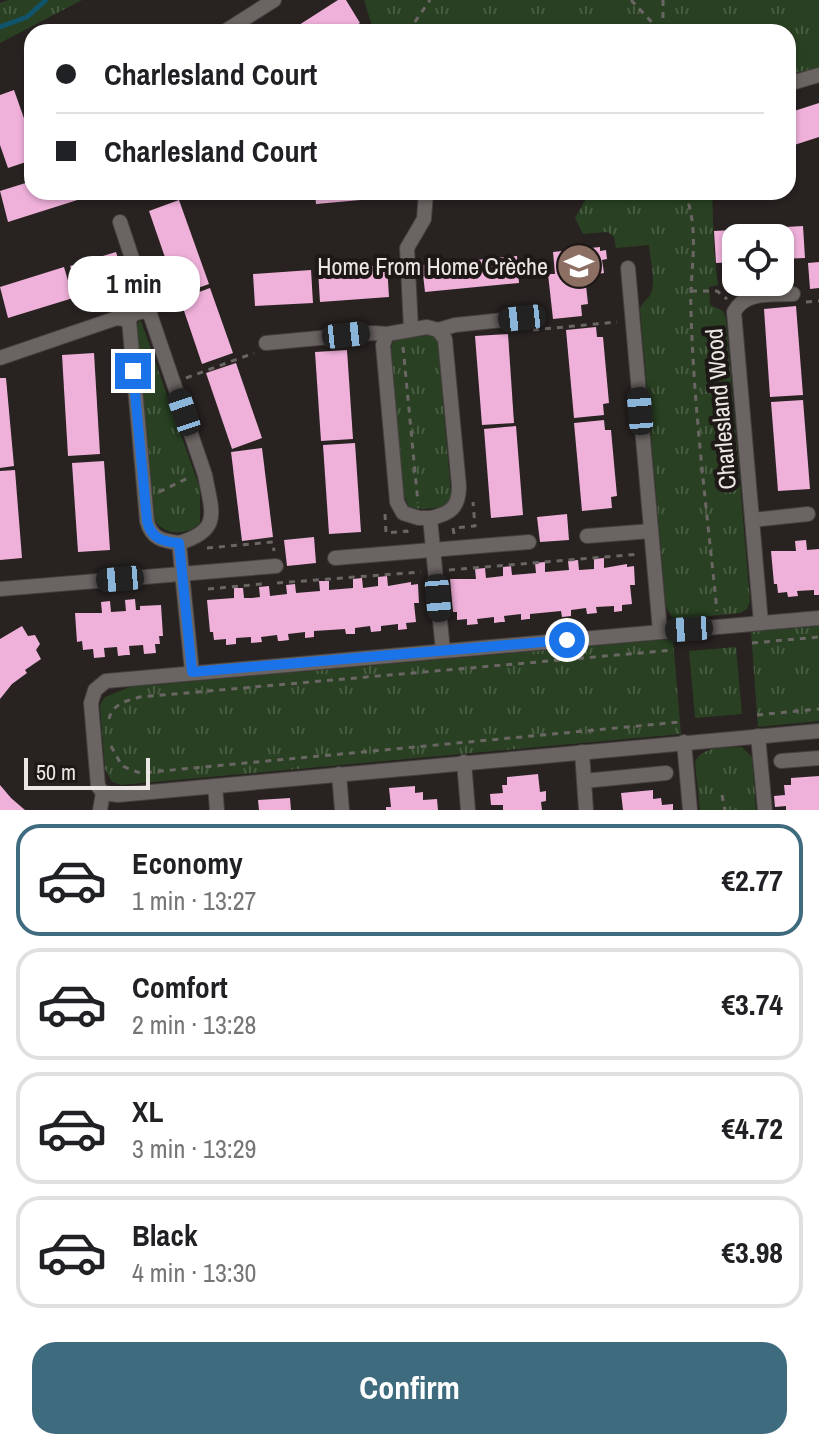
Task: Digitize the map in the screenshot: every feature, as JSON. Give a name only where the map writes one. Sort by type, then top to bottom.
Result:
[{"type":"street","points":[[233,24],[252,6],[274,0]]},
{"type":"street","points":[[796,82],[819,75]]},
{"type":"street","points":[[411,329],[407,248],[424,219],[425,200]]},
{"type":"street","points":[[120,222],[145,297],[143,311]]},
{"type":"street","points":[[628,268],[660,631]]},
{"type":"street","name":"Charlesland Wood","points":[[757,296],[742,300],[734,312],[761,623]]},
{"type":"street","points":[[143,311],[150,314],[205,475],[209,525],[202,535],[179,543],[157,538],[150,531],[147,521],[129,320],[133,314],[143,311]]},
{"type":"street","points":[[0,358],[117,318],[129,320]]},
{"type":"street","points":[[266,343],[387,334],[427,327],[438,330],[455,325],[522,318]]},
{"type":"street","points":[[387,334],[383,345],[395,493],[403,513],[424,518],[443,516],[455,509],[459,498],[445,339],[438,330]]},
{"type":"street","name":"Charlesland Wood","points":[[752,520],[808,514]]},
{"type":"street","points":[[424,518],[433,550],[443,651]]},
{"type":"street","points":[[587,536],[651,531]]},
{"type":"street","points":[[335,558],[529,542]]},
{"type":"street","points":[[179,543],[192,672]]},
{"type":"street","points":[[0,589],[276,566]]},
{"type":"street","points":[[100,810],[103,793],[98,786],[91,703],[95,690],[106,681],[819,618]]},
{"type":"street","points":[[103,793],[118,795],[819,731]]},
{"type":"street","points":[[758,736],[765,810]]},
{"type":"street","points":[[684,742],[690,810]]},
{"type":"street","points":[[582,752],[586,810]]},
{"type":"street","points":[[781,761],[819,758]]},
{"type":"street","points":[[464,762],[468,810]]},
{"type":"street","points":[[584,781],[666,773]]},
{"type":"street","points":[[339,774],[342,810]]},
{"type":"street","points":[[215,786],[217,810]]},
{"type":"path","points":[[414,24],[430,0]]},
{"type":"path","points":[[631,0],[654,24]]},
{"type":"path","points":[[662,24],[663,0]]},
{"type":"path","points":[[688,200],[695,230],[691,291],[718,627]]},
{"type":"path","points":[[691,291],[717,291],[737,306]]},
{"type":"path","points":[[403,343],[424,518]]},
{"type":"path","points":[[152,496],[195,474]]},
{"type":"path","points":[[752,643],[819,637]]},
{"type":"path","points":[[107,726],[111,711],[123,702],[140,697],[674,650]]},
{"type":"path","points":[[757,715],[819,709]]},
{"type":"path","points":[[109,736],[111,748],[122,766],[140,773],[680,722]]},
{"type":"path","points":[[722,795],[725,810]]},
{"type":"green space","points":[[8,0],[82,0],[36,24],[24,24],[24,30],[0,43],[0,3]]},
{"type":"green space","points":[[364,0],[819,0],[819,67],[796,73],[796,24],[372,24]]},
{"type":"green space","points":[[585,200],[712,200],[718,285],[709,287],[710,305],[723,311],[726,319],[750,601],[747,609],[740,613],[678,619],[672,617],[666,607],[640,309],[652,288],[649,245],[616,248],[614,237],[608,232],[583,234],[575,218]]},
{"type":"green space","points":[[141,321],[200,489],[200,523],[182,532],[164,529],[155,520],[137,328]]},
{"type":"green space","points":[[431,335],[437,338],[438,345],[451,495],[447,505],[418,509],[409,507],[404,496],[391,348],[394,340]]},
{"type":"green space","points":[[819,626],[819,721],[758,727],[751,632]]},
{"type":"green space","points":[[673,639],[681,734],[121,785],[112,782],[105,769],[100,705],[105,697],[130,687]]},
{"type":"green space","points":[[736,647],[742,714],[695,718],[689,651]]},
{"type":"green space","points":[[742,747],[752,757],[756,810],[700,810],[695,762],[703,753],[715,748]]},
{"type":"building","points":[[338,0],[346,0],[360,23],[359,24],[300,24]]},
{"type":"building","points":[[14,90],[24,118],[24,163],[8,168],[0,145],[0,95]]},
{"type":"building","points":[[819,103],[819,137],[796,144],[796,110]]},
{"type":"building","points":[[24,184],[24,200],[77,200],[8,222],[0,191]]},
{"type":"building","points":[[179,200],[209,284],[178,295],[149,211]]},
{"type":"building","points":[[316,200],[360,200],[316,204]]},
{"type":"building","points":[[803,226],[805,258],[794,258],[794,227]]},
{"type":"building","points":[[714,231],[722,231],[722,263],[716,263]]},
{"type":"building","points":[[600,247],[600,251],[606,250],[607,259],[602,260],[604,273],[585,276],[588,304],[581,305],[582,316],[553,319],[548,274],[555,274],[553,252]]},
{"type":"building","points":[[116,252],[124,278],[78,292],[70,266]]},
{"type":"building","points":[[517,256],[519,283],[425,292],[422,265]]},
{"type":"building","points":[[819,262],[819,288],[810,289],[808,263]]},
{"type":"building","points":[[387,265],[389,297],[320,302],[318,269]]},
{"type":"building","points":[[64,267],[73,298],[8,318],[0,287]]},
{"type":"building","points":[[311,270],[313,303],[255,306],[253,274]]},
{"type":"building","points":[[210,288],[233,353],[202,364],[180,299]]},
{"type":"building","points":[[796,306],[803,395],[770,397],[764,309]]},
{"type":"building","points":[[596,327],[597,337],[603,337],[609,403],[603,404],[604,415],[574,418],[566,330]]},
{"type":"building","points":[[508,334],[514,423],[482,425],[475,336]]},
{"type":"building","points":[[347,350],[353,439],[321,441],[315,352]]},
{"type":"building","points":[[94,353],[100,454],[68,456],[62,355]]},
{"type":"building","points":[[236,363],[262,438],[232,449],[206,373]]},
{"type":"building","points":[[0,378],[6,378],[14,466],[0,468]]},
{"type":"building","points":[[803,400],[810,489],[778,491],[771,402]]},
{"type":"building","points":[[604,420],[605,430],[611,430],[617,496],[611,497],[612,508],[582,511],[574,423]]},
{"type":"building","points":[[516,426],[523,515],[491,518],[484,429]]},
{"type":"building","points":[[355,443],[361,532],[329,534],[323,445]]},
{"type":"building","points":[[262,448],[273,537],[242,541],[231,452]]},
{"type":"building","points":[[104,461],[110,550],[78,552],[72,463]]},
{"type":"building","points":[[15,470],[22,558],[0,560],[0,471]]},
{"type":"building","points":[[567,514],[569,540],[540,542],[537,517]]},
{"type":"building","points":[[314,537],[316,563],[287,566],[284,540]]},
{"type":"building","points":[[806,540],[807,550],[819,549],[819,595],[814,595],[814,590],[797,591],[798,596],[788,597],[787,592],[778,593],[777,584],[774,584],[771,551],[796,551],[795,541]]},
{"type":"building","points":[[604,558],[604,568],[627,564],[627,567],[634,566],[635,585],[630,585],[632,604],[622,605],[622,611],[614,612],[614,606],[596,607],[597,613],[587,614],[586,608],[571,610],[571,616],[562,617],[561,611],[530,614],[530,619],[521,620],[521,614],[504,616],[505,622],[494,623],[494,617],[477,619],[478,624],[467,625],[467,619],[457,620],[457,612],[453,612],[450,579],[476,579],[475,569],[485,568],[486,578],[503,576],[503,567],[511,566],[512,575],[536,573],[535,563],[545,562],[545,572],[569,570],[568,561],[578,560],[579,570],[594,569],[594,559]]},
{"type":"building","points":[[387,576],[388,586],[411,582],[411,585],[418,584],[419,603],[414,603],[416,622],[406,623],[407,629],[398,630],[398,624],[381,626],[381,631],[371,632],[370,626],[355,628],[355,634],[346,634],[345,629],[314,631],[314,637],[305,638],[305,632],[288,634],[289,640],[278,641],[277,635],[261,637],[262,642],[251,643],[251,637],[236,638],[236,644],[226,645],[226,639],[214,640],[213,632],[210,632],[207,600],[234,598],[234,588],[243,588],[244,598],[252,598],[260,597],[259,587],[269,586],[270,596],[287,594],[286,585],[295,584],[296,593],[320,591],[319,581],[329,581],[329,590],[353,588],[353,579],[362,578],[363,588],[378,586],[378,577]]},
{"type":"building","points":[[135,599],[136,610],[140,610],[140,606],[161,605],[163,636],[159,636],[160,644],[155,644],[156,653],[144,654],[143,645],[129,646],[130,655],[118,656],[117,647],[104,648],[105,657],[94,658],[93,649],[83,650],[82,641],[77,642],[75,613],[102,613],[101,602],[110,601],[111,612],[126,611],[125,600]]},
{"type":"building","points":[[22,626],[28,636],[35,635],[40,644],[36,650],[41,659],[25,670],[27,673],[12,684],[0,699],[0,639]]},
{"type":"building","points":[[538,774],[540,792],[546,791],[546,801],[541,802],[542,810],[503,810],[503,805],[491,805],[490,794],[503,793],[502,785],[507,785],[507,777]]},
{"type":"building","points":[[819,776],[819,810],[775,807],[774,796],[785,795],[784,785],[791,785],[791,778]]},
{"type":"building","points":[[0,785],[11,798],[25,810],[0,810]]},
{"type":"building","points":[[415,786],[415,793],[423,792],[423,800],[437,799],[438,810],[386,810],[386,807],[391,807],[389,788]]},
{"type":"building","points":[[653,790],[653,799],[661,798],[662,805],[673,804],[673,810],[623,810],[621,793]]},
{"type":"building","points":[[290,798],[291,810],[259,810],[258,800]]},
{"type":"waterway","points":[[0,27],[27,17],[46,0]]},
{"type":"place","name":"Home From Home Crèche","points":[[579,266]]},
{"type":"route","points":[[133,371],[147,521],[150,531],[157,538],[179,543],[192,672],[567,640]]}]
